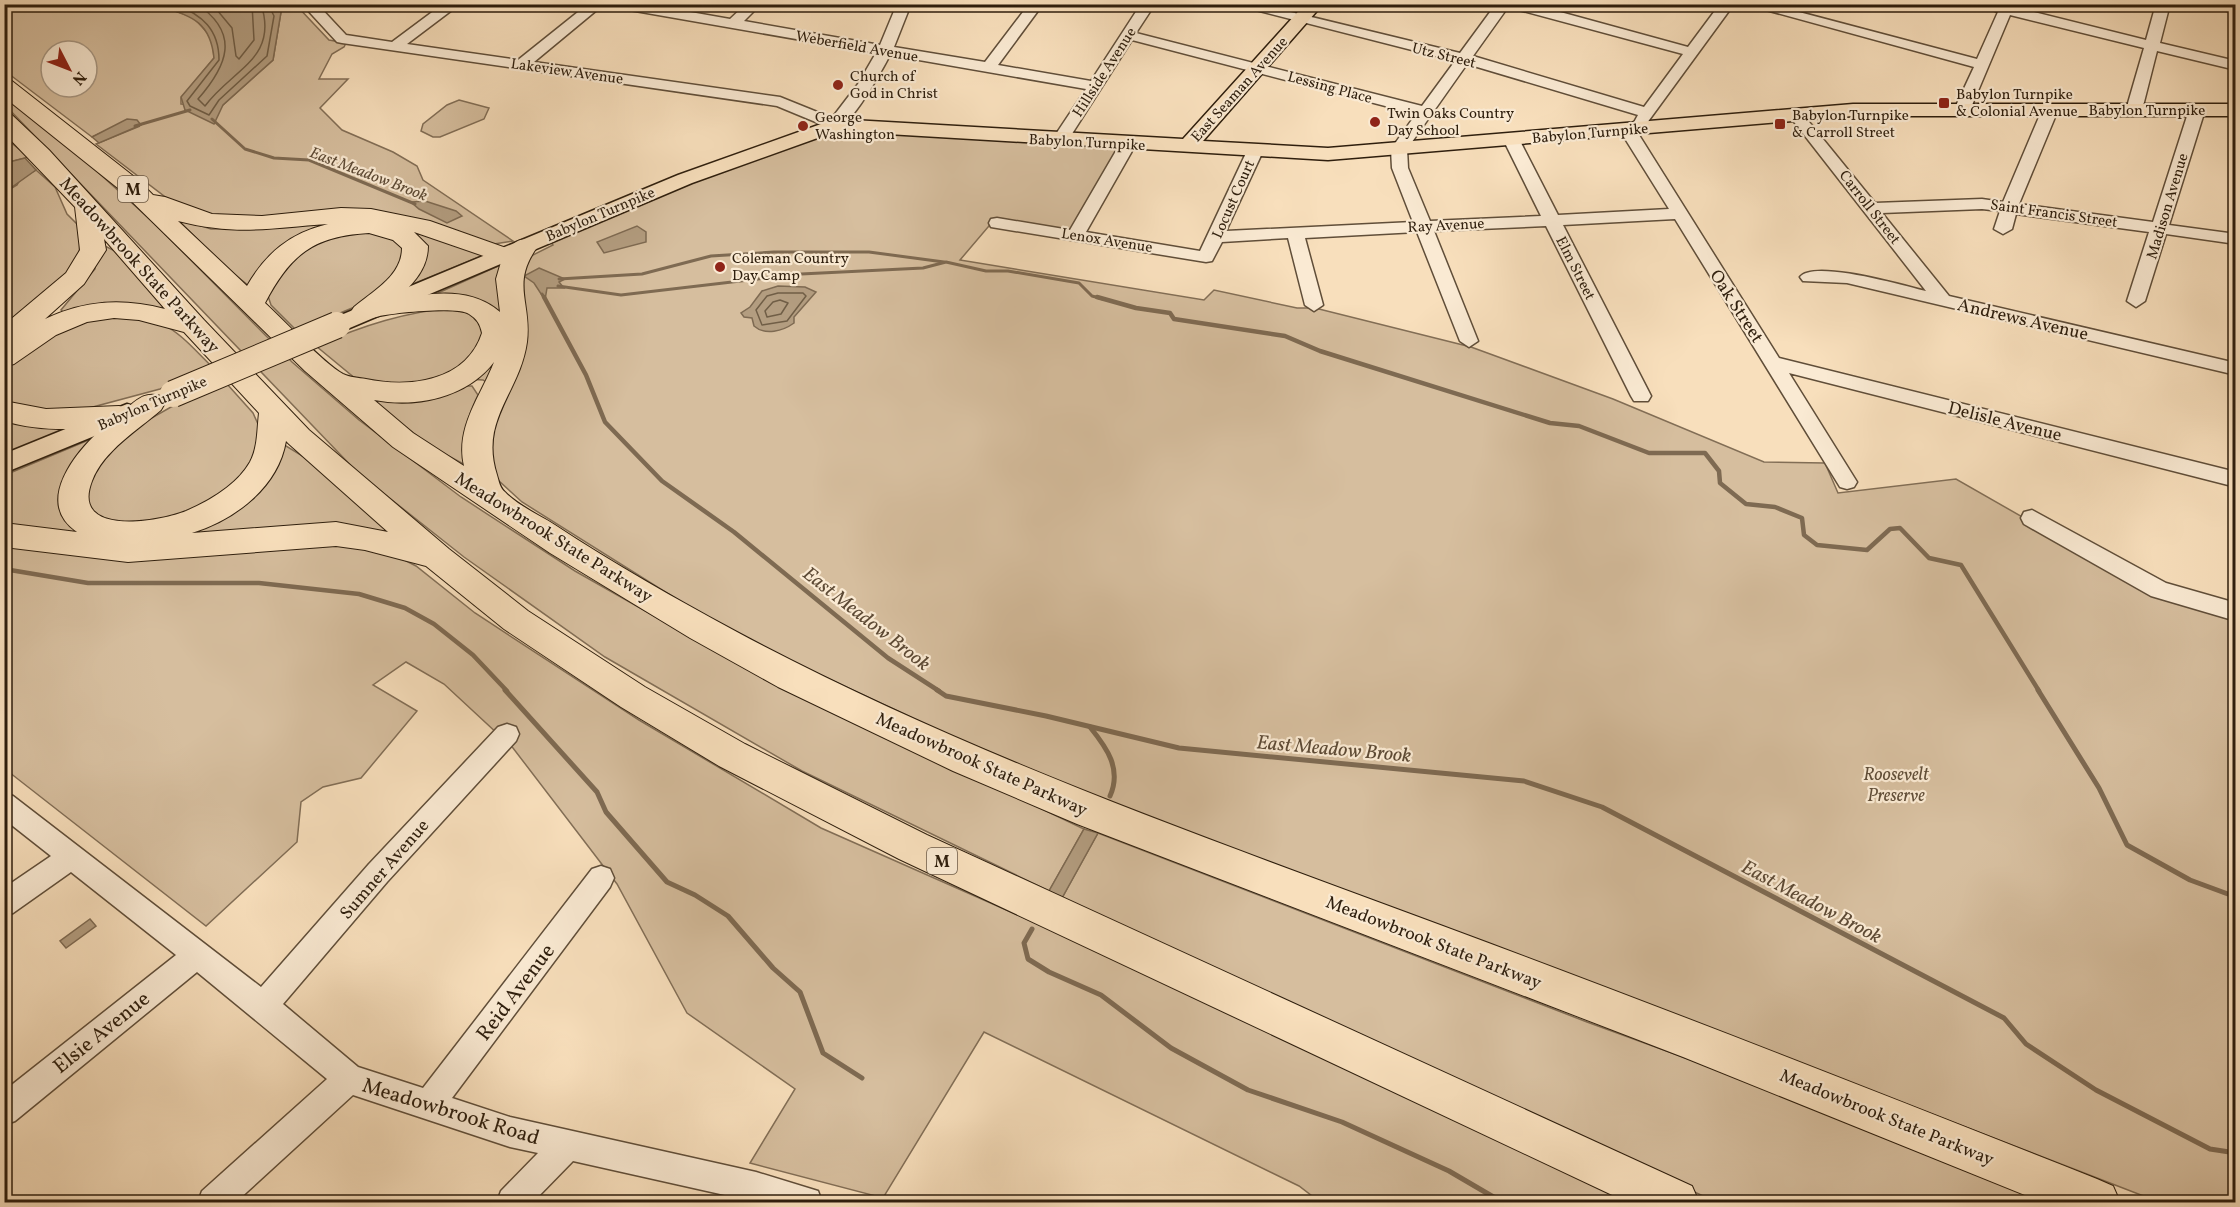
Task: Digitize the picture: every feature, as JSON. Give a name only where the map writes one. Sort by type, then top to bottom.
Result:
[{"type":"highway","name":"Meadowbrook State Parkway","points":[[4,86],[136,192],[251,304],[403,440],[561,545],[702,629],[790,677],[966,760],[1090,812],[1671,1031],[2097,1203]]},
{"type":"highway","name":"Meadowbrook State Parkway","points":[[4,120],[87,205],[194,326],[299,438],[438,558],[516,620],[633,697],[732,755],[913,847],[1676,1203]]},
{"type":"highway","points":[[136,192],[181,216],[203,222],[226,225],[344,216],[386,217],[514,250],[508,276],[515,334],[512,353],[488,403],[475,444],[488,496]]},
{"type":"highway","points":[[4,340],[75,278],[93,250],[87,205]]},
{"type":"highway","points":[[251,304],[268,270],[295,246],[324,234],[353,227],[373,226],[397,231],[415,246],[413,264],[396,285],[359,316]]},
{"type":"highway","points":[[59,293],[54,305],[54,314],[70,318]]},
{"type":"highway","points":[[335,381],[389,394],[425,392],[452,382],[486,355],[494,342],[496,332],[492,319],[480,308],[451,302],[359,316]]},
{"type":"highway","points":[[4,358],[21,343],[70,318],[103,311],[128,309],[194,326]]},
{"type":"highway","points":[[452,382],[478,383],[485,392],[488,403]]},
{"type":"highway","points":[[162,399],[97,452],[81,472],[73,499],[78,516],[89,525],[108,532],[152,532],[185,524],[218,509],[254,480],[266,460],[274,412]]},
{"type":"highway","points":[[4,411],[28,418],[51,420],[119,416]]},
{"type":"highway","points":[[4,535],[128,550],[336,534],[366,538],[438,558]]},
{"type":"main road","name":"East Seaman Avenue","points":[[1187,147],[1315,4]]},
{"type":"main road","name":"Babylon Turnpike","points":[[4,464],[685,179],[835,125],[1328,154],[1853,110],[2235,110]]},
{"type":"street","name":"Lakeview Avenue","points":[[309,4],[342,39],[780,102],[835,125]]},
{"type":"street","points":[[394,47],[453,4]]},
{"type":"street","points":[[521,65],[597,4]]},
{"type":"street","name":"Weberfield Avenue","points":[[618,4],[1096,86]]},
{"type":"street","points":[[733,24],[754,4]]},
{"type":"street","points":[[835,125],[850,109],[883,50],[904,4]]},
{"type":"street","points":[[988,68],[1036,4]]},
{"type":"street","name":"Hillside Avenue","points":[[1060,140],[1148,4]]},
{"type":"street","name":"Utz Street","points":[[1239,4],[1466,60],[1647,112]]},
{"type":"street","points":[[1469,341],[1400,168],[1399,149],[1466,60],[1503,4]]},
{"type":"street","points":[[1513,4],[1692,52]]},
{"type":"street","points":[[1631,129],[1647,112],[1727,4]]},
{"type":"street","points":[[1751,4],[1982,64]]},
{"type":"street","points":[[1984,4],[2007,7],[2235,66]]},
{"type":"street","points":[[2134,110],[2163,4]]},
{"type":"street","points":[[2216,4],[2235,9]]},
{"type":"street","points":[[1962,110],[2007,7]]},
{"type":"street","name":"Lessing Place","points":[[1128,35],[1427,112]]},
{"type":"street","points":[[2003,229],[2009,207],[2050,110]]},
{"type":"street","name":"Madison Avenue","points":[[2136,302],[2197,110]]},
{"type":"street","name":"Carroll Street","points":[[1796,115],[1943,300]]},
{"type":"street","name":"Oak Street","points":[[1631,129],[1679,214],[1847,482]]},
{"type":"street","name":"Elm Street","points":[[1511,140],[1641,396]]},
{"type":"street","points":[[1076,235],[1128,144]]},
{"type":"street","name":"Locust Court","points":[[1212,243],[1255,151]]},
{"type":"street","name":"Saint Francis Street","points":[[1871,208],[1982,204],[2235,239]]},
{"type":"street","name":"Ray Avenue","points":[[1212,243],[1295,232],[1679,214]]},
{"type":"street","name":"Lenox Avenue","points":[[997,222],[1206,257],[1212,243]]},
{"type":"street","points":[[1295,232],[1314,305]]},
{"type":"street","name":"Andrews Avenue","points":[[1809,277],[1847,278],[2235,369]]},
{"type":"street","name":"Delisle Avenue","points":[[1774,363],[2235,480]]},
{"type":"street","points":[[2032,518],[2159,590],[2235,612]]},
{"type":"street","name":"Sumner Avenue","points":[[263,1006],[378,873],[507,734]]},
{"type":"street","name":"Meadowbrook Road","points":[[4,804],[263,1006],[349,1079],[510,1132],[756,1187],[807,1203]]},
{"type":"street","points":[[4,904],[72,855]]},
{"type":"street","name":"Reid Avenue","points":[[428,1106],[601,878]]},
{"type":"street","name":"Elsie Avenue","points":[[4,1110],[197,954]]},
{"type":"street","points":[[213,1203],[349,1079]]},
{"type":"street","points":[[512,1203],[567,1145]]},
{"type":"green space","points":[[18,4],[160,5],[194,18],[212,38],[214,58],[181,98],[181,104],[223,105],[273,60],[281,12],[271,5],[296,5],[329,40],[346,43],[344,47],[332,54],[319,79],[348,79],[320,108],[342,130],[393,152],[417,166],[423,180],[513,241],[494,244],[433,226],[296,216],[203,217],[172,202],[96,144],[140,126],[112,128],[92,137],[42,99],[99,99],[99,39],[39,39],[39,97],[5,71],[5,7]]},
{"type":"green space","points":[[4,96],[80,156],[154,223],[292,362],[359,420],[461,497],[575,571],[753,672],[1084,829],[1049,891],[802,771],[605,657],[464,557],[359,474],[5,105]]},
{"type":"green space","points":[[459,100],[489,108],[484,119],[440,137],[433,137],[421,131],[423,124],[447,105]]},
{"type":"green space","name":"Roosevelt Preserve","points":[[834,125],[1126,145],[1075,233],[994,220],[960,260],[1204,300],[1214,290],[1297,308],[1315,308],[1471,347],[1613,399],[1764,462],[1825,463],[1838,493],[1956,479],[2162,597],[2235,619],[2235,1202],[2159,1202],[1606,988],[1139,815],[938,730],[729,632],[522,502],[498,480],[485,448],[515,280],[529,257],[553,245],[546,236]]},
{"type":"green space","points":[[4,137],[29,157],[5,163]]},
{"type":"green space","points":[[36,170],[55,187],[67,214],[81,228],[79,255],[73,267],[5,334],[5,192],[17,185],[21,178]]},
{"type":"green space","points":[[176,218],[211,229],[241,229],[323,220],[393,222],[484,255],[391,293],[423,259],[395,226],[308,237],[254,290],[223,265]]},
{"type":"green space","points":[[374,230],[410,249],[407,268],[357,306],[297,331],[271,305],[267,293],[272,274],[322,238]]},
{"type":"green space","points":[[99,243],[115,251],[176,317],[66,314],[61,310],[95,269]]},
{"type":"green space","points":[[507,262],[492,386],[483,380],[467,379],[500,316],[429,297]]},
{"type":"green space","points":[[458,307],[489,324],[479,359],[424,387],[356,379],[316,346],[385,320]]},
{"type":"green space","points":[[115,313],[147,318],[170,328],[212,367],[160,389],[78,411],[75,416],[7,405],[5,382],[8,366],[17,353],[30,342],[46,334]]},
{"type":"green space","points":[[227,384],[253,413],[258,424],[263,444],[252,474],[185,520],[106,525],[82,507],[98,460],[148,420],[171,407]]},
{"type":"green space","points":[[472,386],[478,395],[467,425],[468,441],[477,471],[433,448],[361,393]]},
{"type":"green space","points":[[4,417],[77,423],[5,457]]},
{"type":"green space","points":[[115,429],[75,474],[91,534],[214,516],[278,441],[309,460],[401,543],[170,544],[5,529],[5,475]]},
{"type":"green space","points":[[315,540],[385,550],[416,566],[475,613],[639,720],[821,828],[1115,958],[1630,1202],[1320,1202],[1299,1186],[984,1032],[883,1198],[750,1163],[795,1089],[687,1013],[617,884],[513,748],[444,684],[406,662],[373,685],[417,711],[361,778],[323,787],[301,802],[297,842],[206,926],[5,769],[4,541]]},
{"type":"green space","points":[[1098,833],[1587,1022],[1855,1120],[2050,1202],[1716,1202],[1062,898]]},
{"type":"water","points":[[157,5],[271,5],[281,12],[273,60],[223,105],[214,124],[185,110],[181,97],[214,58],[208,35],[203,27],[188,16]]},
{"type":"water","points":[[127,119],[137,120],[141,125],[99,143],[92,137]]},
{"type":"water","points":[[25,158],[36,170],[5,192],[5,163]]},
{"type":"water","points":[[425,201],[456,211],[462,216],[447,223],[419,209],[411,202]]},
{"type":"water","points":[[637,226],[646,232],[646,242],[604,253],[597,242]]},
{"type":"water","points":[[539,268],[565,279],[559,282],[564,288],[547,288],[545,300],[534,283],[524,276]]},
{"type":"water","points":[[778,286],[805,287],[816,292],[794,317],[794,323],[774,331],[763,331],[754,326],[752,318],[744,317],[741,313],[750,307],[762,291]]},
{"type":"water","points":[[1084,829],[1098,833],[1062,898],[1049,891]]},
{"type":"water","points":[[90,919],[96,926],[66,948],[60,941]]},
{"type":"waterway","points":[[135,126],[190,110]]},
{"type":"waterway","name":"East Meadow Brook","points":[[212,119],[245,149],[274,158],[309,160],[415,204]]},
{"type":"waterway","points":[[559,279],[642,274],[711,256],[774,252],[869,252],[944,262]]},
{"type":"waterway","points":[[558,286],[621,295],[801,274],[923,268],[946,262],[986,271],[1008,271],[1079,283],[1092,296],[1103,299]]},
{"type":"waterway","name":"East Meadow Brook","points":[[542,294],[545,299]]},
{"type":"waterway","name":"East Meadow Brook","points":[[544,297],[586,375],[605,422],[662,481],[734,532],[888,658],[939,691]]},
{"type":"waterway","points":[[1097,297],[1136,308],[1170,313],[1174,319],[1285,336],[1320,351],[1550,423],[1579,426],[1649,453],[1705,453],[1719,471],[1720,483],[1746,504],[1775,507],[1802,518],[1804,535],[1817,545],[1867,550],[1890,529],[1900,528],[1929,558],[1961,565],[2039,691]]},
{"type":"waterway","points":[[4,569],[88,583],[259,583],[359,594],[405,608],[434,624],[473,655],[507,691]]},
{"type":"waterway","points":[[505,690],[597,792],[606,812],[667,882],[695,895],[728,916],[773,968],[800,992],[823,1053],[862,1078]]},
{"type":"waterway","name":"East Meadow Brook","points":[[937,690],[946,696],[1046,716],[1179,748],[1524,781],[1602,807],[2004,1018],[2026,1044],[2096,1090],[2210,1149],[2236,1153]]},
{"type":"waterway","points":[[2038,690],[2099,788],[2127,845],[2190,880],[2236,897]]},
{"type":"waterway","points":[[1090,727],[1111,759],[1114,777],[1110,796]]},
{"type":"waterway","points":[[1032,929],[1024,943],[1028,959],[1049,972],[1101,995],[1171,1048],[1248,1090],[1342,1122],[1449,1171],[1502,1202]]},
{"type":"place","name":"Church of God in Christ","points":[[838,85]]},
{"type":"place","name":"Babylon Turnpike & Colonial Avenue","points":[[1944,103]]},
{"type":"place","name":"Twin Oaks Country Day School","points":[[1375,122]]},
{"type":"place","name":"Babylon Turnpike & Carroll Street","points":[[1780,124]]},
{"type":"place","name":"George Washington","points":[[803,126]]},
{"type":"place","name":"Coleman Country Day Camp","points":[[720,267]]}]
